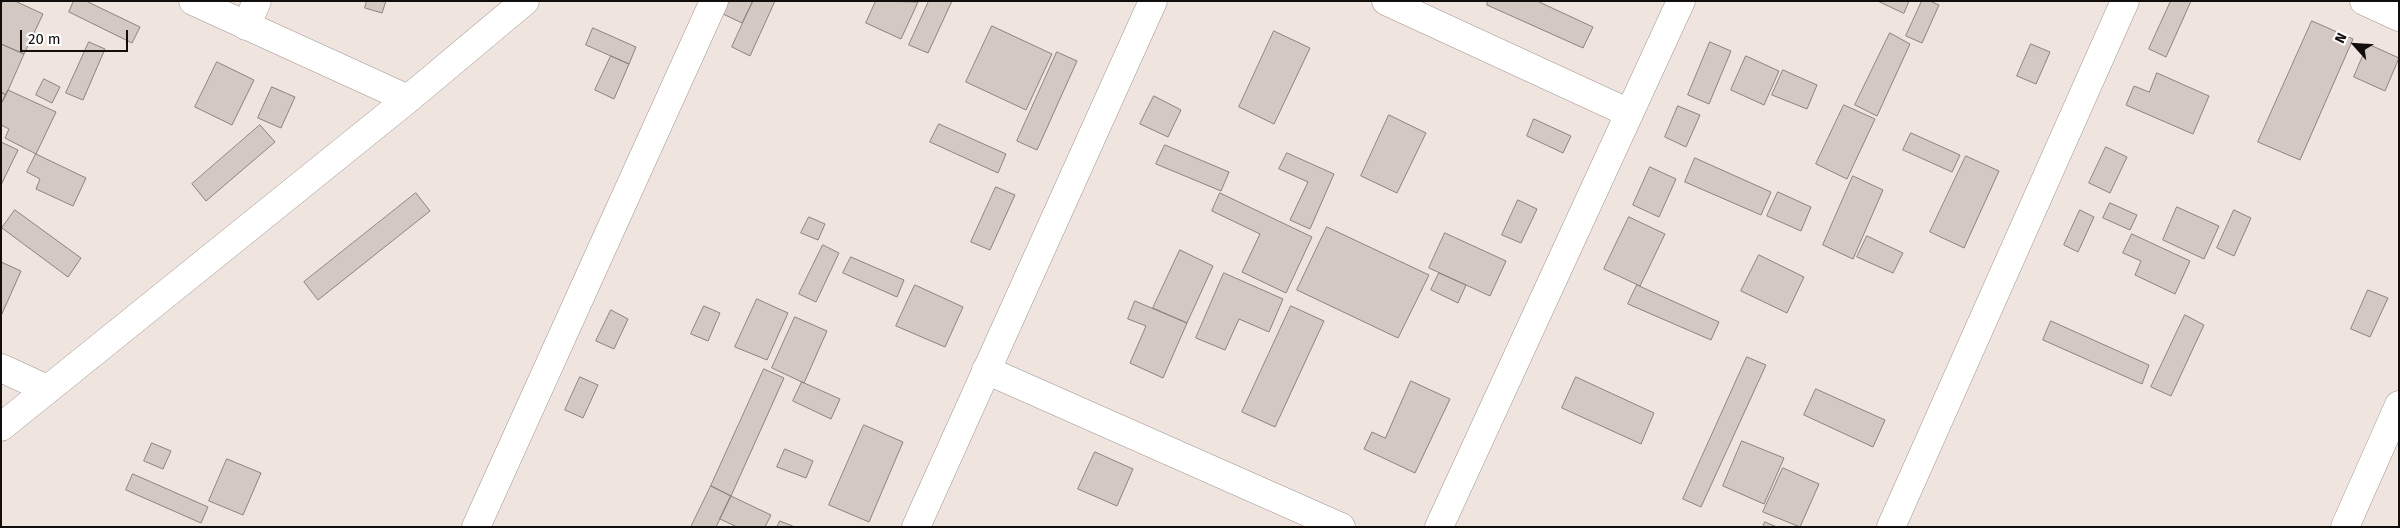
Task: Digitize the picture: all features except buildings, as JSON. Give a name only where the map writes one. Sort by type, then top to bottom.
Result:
[{"type":"street","points":[[193,1],[408,99]]},
{"type":"street","points":[[246,26],[257,1]]},
{"type":"street","points":[[1,427],[47,388],[408,99],[525,1]]},
{"type":"street","points":[[476,527],[714,1]]},
{"type":"street","points":[[916,527],[1153,1]]},
{"type":"street","points":[[1386,1],[1629,113]]},
{"type":"street","points":[[1439,527],[1681,1]]},
{"type":"street","points":[[1891,527],[2124,1]]},
{"type":"street","points":[[2364,1],[2399,17]]},
{"type":"street","points":[[1,368],[47,388]]},
{"type":"street","points":[[986,370],[1341,527]]},
{"type":"street","points":[[2345,527],[2399,405]]}]
